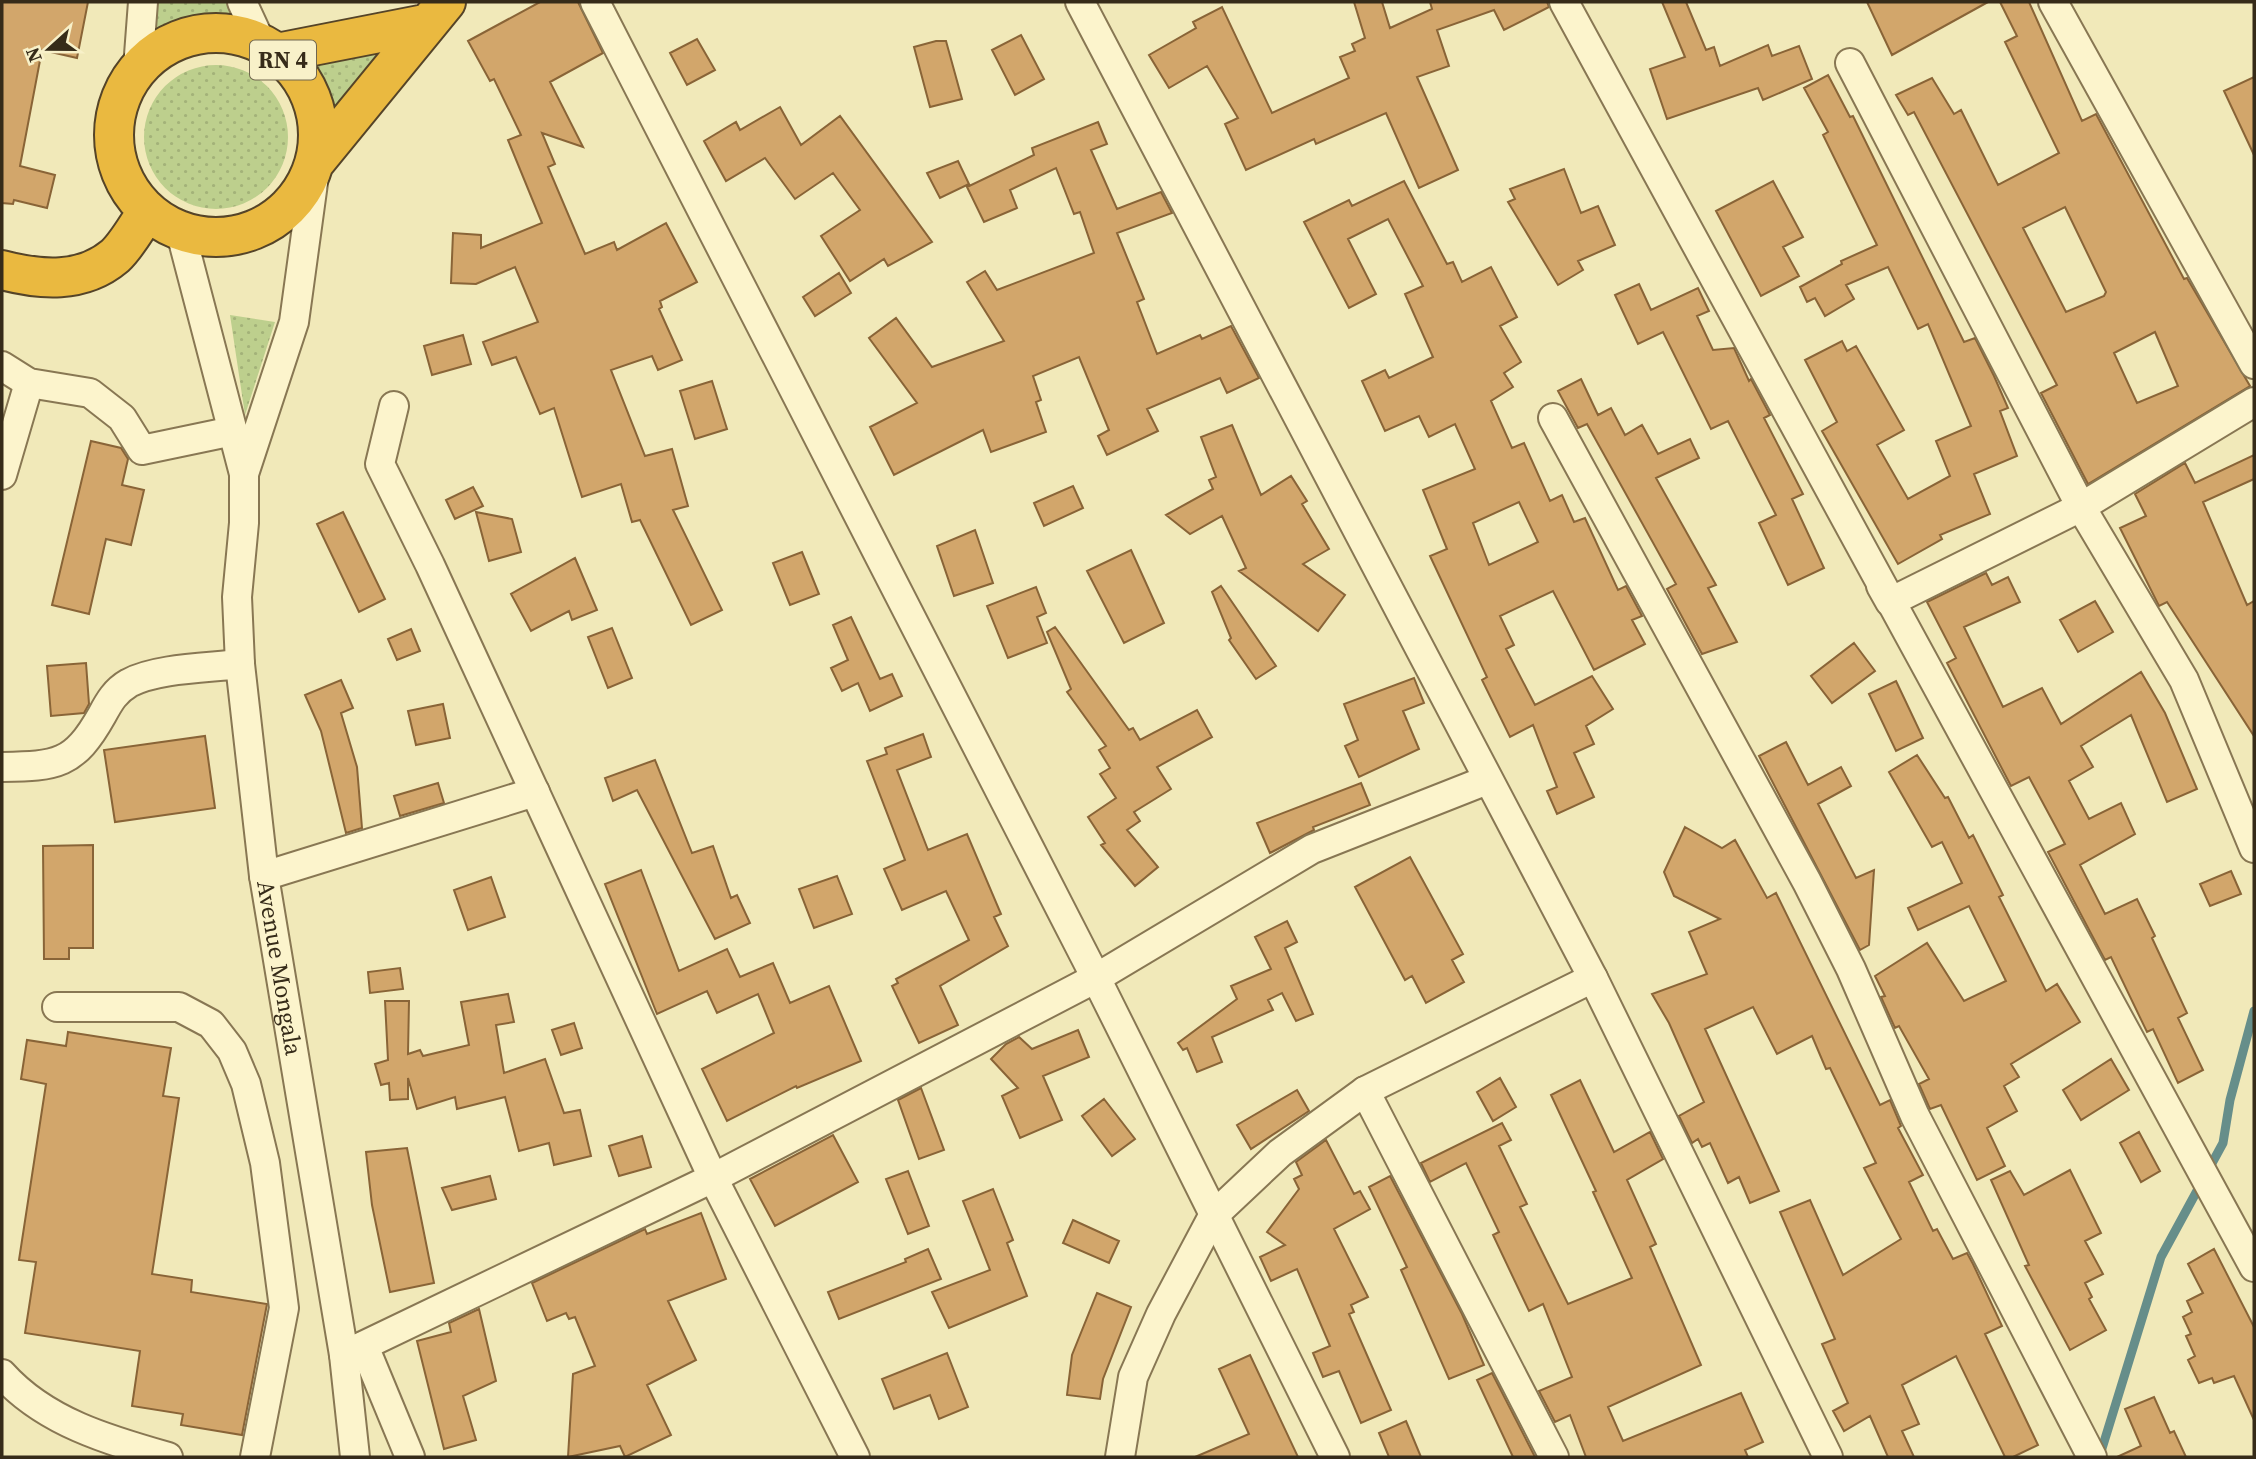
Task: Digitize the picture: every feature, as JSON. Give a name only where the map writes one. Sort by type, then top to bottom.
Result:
[{"type":"highway","name":"RN 4","points":[[269,48],[436,13]]},
{"type":"highway","name":"RN 4","points":[[316,161],[318,121],[304,83],[269,48],[228,33],[195,34],[164,46],[138,68],[118,102],[114,142],[123,180],[147,212],[181,233],[216,239],[252,233],[283,215],[316,161],[436,13]]},
{"type":"highway","points":[[4,276],[36,279],[78,275],[115,256],[147,212]]},
{"type":"street","points":[[138,68],[143,2]]},
{"type":"street","points":[[242,2],[269,48]]},
{"type":"street","points":[[595,2],[1096,978],[1335,1457]]},
{"type":"street","points":[[1080,2],[1593,978],[1828,1457]]},
{"type":"street","points":[[1566,2],[2254,1267]]},
{"type":"street","points":[[2053,2],[2254,364]]},
{"type":"street","points":[[1850,63],[2081,507],[2184,680],[2254,848]]},
{"type":"street","points":[[244,474],[294,322],[316,161]]},
{"type":"street","points":[[181,233],[244,474]]},
{"type":"street","points":[[2,366],[29,383],[90,393],[122,418],[142,450],[233,431]]},
{"type":"street","points":[[2,475],[29,383]]},
{"type":"street","points":[[1890,602],[2081,507],[2254,402]]},
{"type":"street","points":[[394,406],[380,464],[430,565],[713,1178],[855,1457]]},
{"type":"street","points":[[1553,418],[1807,882],[1851,970],[1915,1116],[2092,1457]]},
{"type":"street","name":"Avenue Mongala","points":[[244,474],[244,523],[237,597],[240,664],[264,876],[354,1350],[355,1457]]},
{"type":"street","points":[[2,767],[41,767],[81,750],[113,695],[130,683],[151,676],[240,664]]},
{"type":"street","points":[[410,1457],[354,1350],[713,1178],[1096,978],[1312,849],[1487,779]]},
{"type":"street","points":[[264,876],[535,792]]},
{"type":"street","points":[[1120,1457],[1133,1377],[1161,1314],[1213,1216],[1280,1153],[1365,1091],[1593,978]]},
{"type":"street","points":[[57,1007],[179,1007],[211,1024],[232,1051],[246,1083],[265,1163],[284,1308],[255,1457]]},
{"type":"street","points":[[1365,1091],[1554,1457]]},
{"type":"street","points":[[2,1374],[15,1389],[58,1418],[104,1439],[168,1457]]},
{"type":"green space","points":[[156,2],[230,2],[240,22],[196,21],[152,37]]},
{"type":"green space","points":[[397,35],[334,119],[321,84],[300,54]]},
{"type":"green space","points":[[216,65],[243,71],[267,86],[282,110],[288,137],[282,164],[267,188],[243,203],[216,209],[189,203],[165,188],[150,164],[144,137],[150,110],[165,86],[189,71]]},
{"type":"green space","points":[[230,315],[275,322],[245,415]]},
{"type":"building","points":[[2,2],[88,2],[77,58],[42,50],[20,166],[55,175],[47,208],[14,200],[13,204],[2,203]]},
{"type":"building","points":[[540,2],[578,2],[603,53],[550,82],[583,147],[542,133],[555,164],[548,167],[585,254],[614,242],[617,250],[666,223],[697,282],[660,301],[662,307],[659,309],[682,360],[658,370],[652,356],[611,370],[645,456],[672,449],[688,506],[673,510],[722,610],[691,625],[640,520],[632,522],[621,484],[582,497],[554,408],[540,414],[516,357],[492,365],[483,342],[538,322],[515,267],[476,284],[451,283],[453,233],[481,235],[481,248],[542,223],[508,140],[521,135],[494,79],[490,81],[468,41]]},
{"type":"building","points":[[1354,2],[1382,2],[1390,28],[1432,9],[1430,2],[1547,2],[1549,7],[1504,30],[1494,10],[1437,30],[1449,66],[1417,77],[1458,170],[1419,188],[1386,113],[1316,144],[1314,139],[1246,170],[1225,124],[1238,118],[1207,66],[1169,88],[1149,55],[1196,28],[1193,22],[1222,7],[1272,113],[1349,78],[1340,57],[1355,51],[1352,44],[1365,38]]},
{"type":"building","points":[[1662,2],[1686,2],[1706,50],[1714,47],[1720,66],[1768,45],[1772,56],[1799,46],[1812,79],[1763,100],[1758,88],[1667,119],[1650,69],[1685,57]]},
{"type":"building","points":[[1867,2],[1988,2],[1892,55]]},
{"type":"building","points":[[2000,2],[2029,2],[2082,121],[2096,114],[2184,279],[2187,278],[2250,386],[2088,484],[2041,393],[2057,385],[1914,112],[1908,115],[1896,95],[1932,78],[1954,114],[1961,110],[1998,185],[2059,153],[2005,42],[2017,36]],"holes":[[[2065,207],[2106,292],[2104,296],[2066,312],[2023,228]],[[2155,332],[2178,386],[2137,403],[2114,353]]]},
{"type":"building","points":[[1021,35],[1044,79],[1015,95],[992,50]]},
{"type":"building","points":[[697,39],[715,70],[687,85],[670,53]]},
{"type":"building","points":[[946,41],[962,99],[930,107],[914,47]]},
{"type":"building","points":[[1828,75],[1850,117],[1853,116],[1964,342],[1975,338],[1994,376],[2008,408],[2000,411],[2017,456],[1974,474],[1990,514],[1940,535],[1942,539],[1898,564],[1822,431],[1837,422],[1805,360],[1842,341],[1847,351],[1856,346],[1904,430],[1877,445],[1908,499],[1950,476],[1936,441],[1971,426],[1928,324],[1918,329],[1888,267],[1846,285],[1854,299],[1825,316],[1815,298],[1807,302],[1800,287],[1842,264],[1841,261],[1877,245],[1823,135],[1828,132],[1804,88]]},
{"type":"building","points":[[2254,77],[2254,155],[2224,91]]},
{"type":"building","points":[[780,107],[801,145],[840,116],[932,242],[888,266],[884,259],[850,281],[821,236],[860,210],[833,173],[795,199],[765,158],[726,181],[704,141],[736,122],[740,130]]},
{"type":"building","points":[[1098,122],[1107,144],[1091,150],[1117,209],[1161,192],[1172,213],[1117,233],[1144,299],[1137,302],[1157,354],[1200,335],[1202,339],[1231,326],[1259,378],[1227,393],[1220,378],[1147,409],[1158,431],[1107,455],[1098,436],[1109,430],[1079,357],[1033,376],[1041,400],[1036,402],[1046,432],[991,452],[983,430],[894,475],[870,427],[917,403],[869,338],[896,318],[932,367],[1004,341],[967,282],[985,271],[997,290],[1094,253],[1080,212],[1074,214],[1056,168],[1010,190],[1017,208],[984,222],[967,187],[1034,155],[1032,148]]},
{"type":"building","points":[[958,161],[969,184],[940,198],[927,173]]},
{"type":"building","points":[[1564,169],[1581,213],[1598,206],[1615,245],[1578,261],[1583,270],[1558,285],[1508,202],[1515,199],[1510,189]]},
{"type":"building","points":[[1404,181],[1447,264],[1453,262],[1462,282],[1491,267],[1517,317],[1500,326],[1521,362],[1504,373],[1513,387],[1491,401],[1512,448],[1524,443],[1550,501],[1562,495],[1574,522],[1585,518],[1618,590],[1626,586],[1642,616],[1632,620],[1645,644],[1594,670],[1553,591],[1500,616],[1514,645],[1506,649],[1535,705],[1592,676],[1613,709],[1586,726],[1594,744],[1574,753],[1594,797],[1557,814],[1547,791],[1557,787],[1533,725],[1510,737],[1482,680],[1487,677],[1430,556],[1447,549],[1423,490],[1475,469],[1455,424],[1429,437],[1419,416],[1385,431],[1362,381],[1385,370],[1389,378],[1433,357],[1405,294],[1423,286],[1388,219],[1348,239],[1376,294],[1349,308],[1304,222],[1349,200],[1352,206]],"holes":[[[1519,502],[1538,542],[1489,565],[1473,523]]]},
{"type":"building","points":[[1773,181],[1803,237],[1783,247],[1799,276],[1761,296],[1716,211]]},
{"type":"building","points":[[839,273],[851,293],[815,316],[803,297]]},
{"type":"building","points":[[1639,284],[1651,310],[1698,288],[1709,311],[1697,316],[1713,350],[1734,348],[1749,381],[1751,379],[1770,415],[1764,418],[1803,494],[1792,499],[1824,568],[1788,585],[1759,523],[1776,515],[1728,421],[1711,429],[1663,332],[1638,344],[1615,295]]},
{"type":"building","points":[[463,335],[471,364],[432,375],[424,346]]},
{"type":"building","points":[[1581,379],[1598,415],[1611,408],[1625,435],[1642,425],[1658,454],[1690,439],[1699,458],[1656,478],[1716,585],[1708,588],[1737,642],[1702,654],[1667,589],[1676,584],[1587,424],[1578,428],[1558,391]]},
{"type":"building","points":[[712,381],[727,429],[695,439],[680,391]]},
{"type":"building","points":[[1232,425],[1261,495],[1291,476],[1307,501],[1302,504],[1329,549],[1303,564],[1345,595],[1318,631],[1239,571],[1246,568],[1222,516],[1190,534],[1166,515],[1213,489],[1209,480],[1216,477],[1201,437]]},
{"type":"building","points":[[91,441],[121,448],[128,459],[122,485],[144,490],[131,545],[106,539],[89,614],[52,605]]},
{"type":"building","points":[[2254,455],[2254,479],[2203,502],[2247,605],[2254,601],[2254,736],[2167,602],[2159,606],[2120,528],[2146,516],[2135,494],[2185,463],[2195,483]]},
{"type":"building","points":[[1073,486],[1083,508],[1044,526],[1034,503]]},
{"type":"building","points":[[473,487],[483,506],[455,519],[446,500]]},
{"type":"building","points":[[343,512],[385,599],[359,612],[317,524]]},
{"type":"building","points":[[476,512],[512,519],[521,552],[489,561]]},
{"type":"building","points":[[975,530],[993,583],[954,596],[937,546]]},
{"type":"building","points":[[1131,550],[1164,623],[1124,643],[1087,571]]},
{"type":"building","points":[[802,552],[819,594],[790,605],[773,563]]},
{"type":"building","points":[[575,558],[597,610],[572,620],[569,611],[531,631],[511,594]]},
{"type":"building","points":[[1986,573],[1992,585],[2008,577],[2020,602],[1964,627],[2003,707],[2042,688],[2061,724],[2141,672],[2165,713],[2197,789],[2167,802],[2131,715],[2081,746],[2093,767],[2069,781],[2089,819],[2121,803],[2135,834],[2080,865],[2105,914],[2137,899],[2155,936],[2152,938],[2187,1013],[2178,1018],[2203,1070],[2178,1083],[2153,1029],[2147,1032],[2111,957],[2105,960],[2048,852],[2065,844],[2029,777],[2011,786],[1947,663],[1956,658],[1927,602]]},
{"type":"building","points":[[1221,586],[1276,666],[1256,679],[1229,640],[1231,638],[1212,592]]},
{"type":"building","points":[[1036,587],[1046,613],[1037,617],[1047,643],[1008,658],[987,606]]},
{"type":"building","points":[[2095,601],[2113,632],[2078,652],[2060,620]]},
{"type":"building","points":[[851,617],[880,679],[892,674],[902,696],[870,711],[858,683],[842,691],[831,668],[848,660],[833,625]]},
{"type":"building","points":[[1055,627],[1129,730],[1133,728],[1140,740],[1197,710],[1212,737],[1157,767],[1171,789],[1134,812],[1140,821],[1127,830],[1158,867],[1135,886],[1101,845],[1105,843],[1088,817],[1116,798],[1100,774],[1110,768],[1099,750],[1106,746],[1067,692],[1071,689],[1047,632]]},
{"type":"building","points":[[612,628],[632,678],[608,688],[588,637]]},
{"type":"building","points":[[411,629],[420,651],[397,660],[388,639]]},
{"type":"building","points":[[1854,643],[1875,671],[1832,703],[1811,676]]},
{"type":"building","points":[[86,663],[89,704],[84,713],[51,716],[47,666]]},
{"type":"building","points":[[1414,678],[1424,703],[1403,711],[1419,749],[1359,777],[1345,746],[1358,740],[1344,704]]},
{"type":"building","points":[[341,680],[353,708],[341,713],[357,767],[362,828],[346,833],[321,731],[305,695]]},
{"type":"building","points":[[1896,681],[1923,738],[1896,751],[1869,694]]},
{"type":"building","points":[[443,704],[450,738],[416,745],[408,711]]},
{"type":"building","points":[[923,734],[931,757],[897,770],[928,850],[967,834],[1001,914],[994,917],[1008,946],[940,986],[958,1025],[919,1043],[892,986],[898,983],[896,979],[969,940],[946,891],[902,910],[884,869],[905,860],[867,761],[887,754],[885,748]]},
{"type":"building","points":[[205,736],[215,808],[115,822],[104,750]]},
{"type":"building","points":[[1786,742],[1808,785],[1841,767],[1851,786],[1818,804],[1856,878],[1874,870],[1869,945],[1860,950],[1759,756]]},
{"type":"building","points":[[1917,755],[1945,798],[1948,797],[1969,838],[1973,835],[2003,895],[1999,897],[2046,991],[2057,984],[2080,1022],[2011,1064],[2019,1077],[2004,1086],[2017,1111],[1987,1128],[2005,1166],[1977,1180],[1941,1105],[1930,1109],[1919,1084],[1929,1079],[1899,1026],[1895,1028],[1881,997],[1885,996],[1875,976],[1927,943],[1964,1001],[2006,981],[1969,906],[1918,930],[1908,908],[1962,883],[1942,842],[1932,847],[1889,772]]},
{"type":"building","points":[[655,760],[692,853],[713,846],[731,898],[737,895],[750,923],[715,939],[637,790],[613,801],[605,778]]},
{"type":"building","points":[[438,783],[444,803],[400,816],[394,796]]},
{"type":"building","points":[[1361,783],[1370,805],[1313,827],[1314,830],[1270,853],[1257,823]]},
{"type":"building","points":[[1685,827],[1722,848],[1735,840],[1767,898],[1776,893],[1880,1105],[1890,1100],[1901,1126],[1898,1128],[1923,1175],[1909,1182],[1933,1231],[1937,1229],[1953,1259],[1967,1253],[1973,1264],[2002,1326],[1985,1334],[2038,1445],[2013,1457],[2005,1457],[1956,1356],[1902,1385],[1919,1424],[1902,1431],[1914,1457],[1888,1457],[1870,1416],[1844,1431],[1833,1411],[1848,1403],[1822,1344],[1835,1339],[1780,1212],[1810,1200],[1843,1275],[1901,1239],[1864,1168],[1876,1163],[1830,1068],[1826,1069],[1812,1036],[1777,1054],[1753,1007],[1705,1029],[1779,1191],[1750,1203],[1739,1177],[1728,1183],[1710,1143],[1702,1147],[1698,1139],[1692,1143],[1679,1116],[1704,1102],[1669,1023],[1652,994],[1707,974],[1689,932],[1720,919],[1674,896],[1664,872]]},
{"type":"building","points":[[93,845],[93,948],[69,948],[69,959],[44,959],[43,846]]},
{"type":"building","points":[[1410,857],[1463,954],[1452,960],[1464,982],[1426,1003],[1412,976],[1405,980],[1355,887]]},
{"type":"building","points":[[641,870],[679,971],[727,949],[740,977],[773,963],[790,1003],[829,986],[861,1061],[797,1088],[796,1086],[727,1121],[702,1069],[774,1033],[758,994],[717,1013],[707,991],[657,1014],[605,884]]},
{"type":"building","points":[[2231,871],[2241,894],[2210,906],[2200,884]]},
{"type":"building","points":[[837,876],[852,914],[814,928],[799,889]]},
{"type":"building","points":[[491,877],[505,917],[468,930],[454,890]]},
{"type":"building","points":[[1287,921],[1297,942],[1285,948],[1313,1014],[1296,1021],[1282,993],[1268,1000],[1273,1010],[1212,1037],[1222,1062],[1197,1072],[1187,1048],[1183,1050],[1178,1043],[1237,999],[1231,986],[1271,969],[1255,937]]},
{"type":"building","points":[[400,968],[403,989],[370,993],[368,972]]},
{"type":"building","points":[[508,994],[514,1022],[496,1025],[504,1073],[545,1059],[564,1113],[580,1110],[591,1156],[554,1165],[549,1143],[519,1151],[505,1097],[457,1109],[455,1097],[417,1109],[408,1078],[408,1099],[390,1100],[389,1083],[381,1085],[375,1064],[388,1060],[385,1001],[409,1001],[408,1054],[420,1050],[423,1056],[469,1045],[461,1002]]},
{"type":"building","points":[[574,1023],[582,1048],[561,1055],[552,1030]]},
{"type":"building","points":[[1078,1030],[1089,1057],[1043,1076],[1062,1120],[1020,1138],[1002,1096],[1018,1088],[991,1059],[1006,1044],[1019,1037],[1032,1049]]},
{"type":"building","points":[[68,1032],[171,1048],[163,1096],[179,1098],[152,1274],[192,1280],[191,1292],[267,1304],[242,1435],[181,1425],[183,1414],[132,1406],[140,1351],[25,1333],[36,1262],[19,1260],[46,1084],[21,1079],[27,1040],[66,1046]]},
{"type":"building","points":[[2111,1059],[2129,1090],[2081,1120],[2063,1090]]},
{"type":"building","points":[[1500,1078],[1516,1107],[1493,1121],[1477,1092]]},
{"type":"building","points":[[1580,1080],[1614,1152],[1650,1132],[1663,1159],[1627,1180],[1656,1244],[1650,1247],[1701,1365],[1608,1407],[1623,1441],[1741,1393],[1763,1442],[1745,1450],[1748,1457],[1586,1457],[1570,1415],[1555,1422],[1539,1391],[1572,1377],[1543,1304],[1529,1311],[1493,1235],[1499,1232],[1466,1163],[1430,1182],[1421,1163],[1502,1123],[1511,1140],[1499,1146],[1527,1204],[1520,1207],[1568,1304],[1632,1278],[1593,1192],[1596,1191],[1551,1095]]},
{"type":"building","points":[[921,1088],[944,1150],[919,1159],[898,1100]]},
{"type":"building","points":[[1297,1090],[1309,1111],[1251,1149],[1237,1125]]},
{"type":"building","points":[[1104,1099],[1135,1139],[1112,1156],[1082,1116]]},
{"type":"building","points":[[2139,1132],[2160,1171],[2141,1182],[2120,1143]]},
{"type":"building","points":[[833,1135],[858,1182],[775,1226],[750,1179]]},
{"type":"building","points":[[642,1136],[651,1167],[619,1176],[609,1146]]},
{"type":"building","points":[[1326,1140],[1354,1194],[1360,1191],[1370,1209],[1334,1229],[1368,1297],[1351,1305],[1354,1312],[1349,1314],[1391,1410],[1361,1423],[1339,1371],[1323,1377],[1313,1353],[1330,1346],[1297,1269],[1271,1281],[1260,1257],[1285,1245],[1267,1232],[1299,1189],[1294,1179],[1302,1175],[1296,1162]]},
{"type":"building","points":[[407,1148],[434,1283],[390,1292],[372,1205],[366,1152]]},
{"type":"building","points":[[2070,1170],[2101,1233],[2085,1241],[2103,1274],[2085,1283],[2092,1297],[2089,1299],[2106,1330],[2070,1350],[2025,1266],[2029,1265],[1991,1180],[2010,1171],[2024,1195]]},
{"type":"building","points":[[908,1171],[929,1226],[908,1234],[886,1179]]},
{"type":"building","points":[[490,1176],[496,1199],[452,1210],[442,1188]]},
{"type":"building","points":[[1390,1176],[1462,1314],[1484,1365],[1449,1379],[1401,1270],[1407,1267],[1369,1187]]},
{"type":"building","points":[[993,1189],[1013,1240],[1007,1243],[1027,1296],[949,1328],[932,1292],[990,1270],[963,1201]]},
{"type":"building","points":[[701,1213],[726,1279],[668,1301],[696,1360],[647,1385],[671,1435],[625,1457],[620,1446],[568,1457],[573,1374],[595,1366],[575,1317],[569,1319],[566,1313],[547,1321],[532,1283],[645,1229],[647,1234]]},
{"type":"building","points":[[1073,1220],[1119,1241],[1109,1263],[1063,1243]]},
{"type":"building","points":[[928,1249],[941,1279],[839,1319],[828,1292],[906,1262],[905,1259]]},
{"type":"building","points":[[2214,1249],[2254,1327],[2254,1420],[2234,1376],[2214,1383],[2212,1378],[2199,1383],[2188,1360],[2195,1356],[2186,1336],[2191,1334],[2183,1317],[2192,1312],[2187,1301],[2203,1293],[2188,1264]]},
{"type":"building","points":[[1097,1293],[1131,1307],[1103,1379],[1100,1399],[1067,1395],[1072,1355]]},
{"type":"building","points":[[479,1309],[496,1381],[463,1396],[476,1440],[444,1449],[417,1341],[451,1332],[449,1323]]},
{"type":"building","points":[[947,1353],[968,1407],[939,1419],[930,1395],[894,1409],[882,1379]]},
{"type":"building","points":[[1250,1355],[1298,1457],[1195,1457],[1249,1434],[1219,1369]]},
{"type":"building","points":[[1492,1373],[1535,1457],[1513,1457],[1477,1380]]},
{"type":"building","points":[[2154,1397],[2170,1433],[2174,1431],[2186,1457],[2117,1457],[2141,1446],[2125,1409]]},
{"type":"building","points":[[1406,1421],[1421,1457],[1389,1457],[1379,1433]]},
{"type":"waterway","points":[[2100,1455],[2161,1257],[2223,1143],[2230,1100],[2254,1011]]}]
